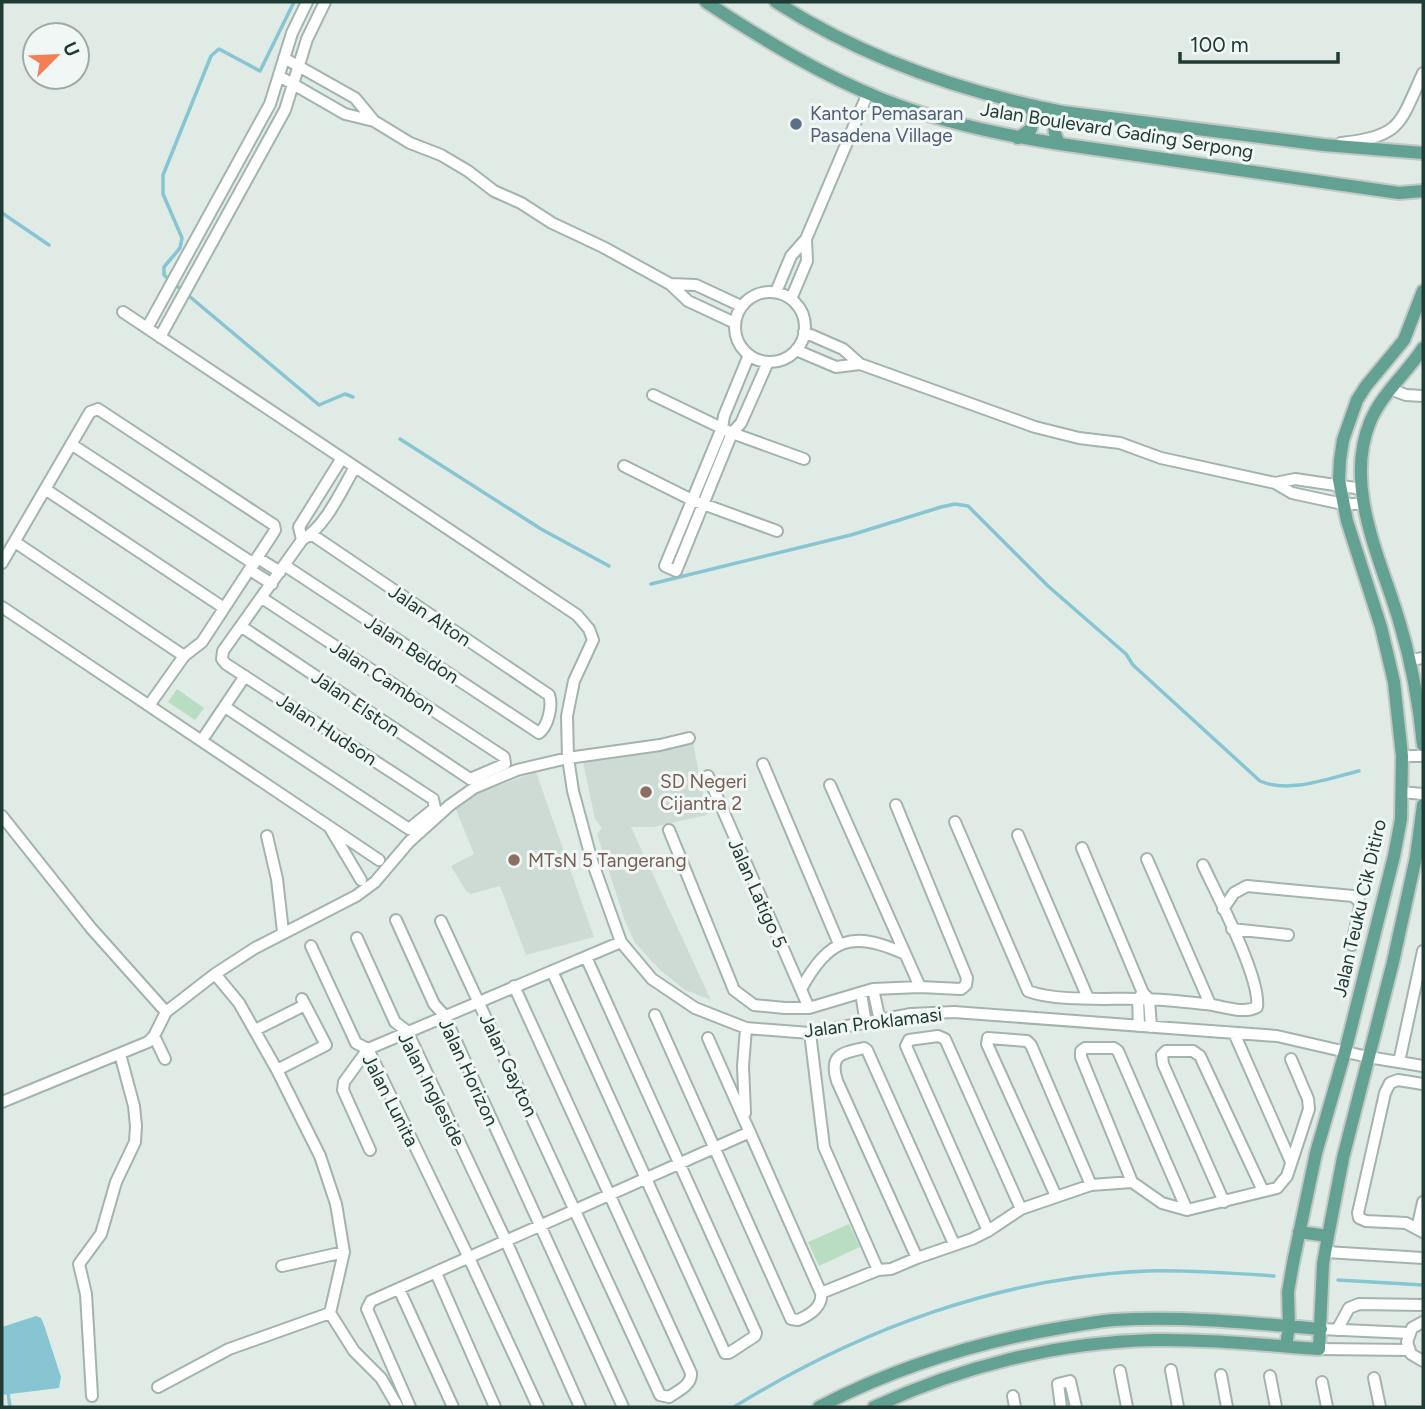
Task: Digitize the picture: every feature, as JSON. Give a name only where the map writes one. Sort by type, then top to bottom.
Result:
[{"type":"main road","name":"Jalan Boulevard Gading Serpong","points":[[706,2],[814,67],[868,93],[951,122],[1018,138],[1388,192],[1423,191]]},
{"type":"main road","name":"Jalan Boulevard Gading Serpong","points":[[776,2],[811,24],[871,54],[929,76],[1028,105],[1063,112],[1324,145],[1423,153]]},
{"type":"main road","points":[[1018,138],[1031,129],[1033,113],[1028,105]]},
{"type":"main road","points":[[1060,144],[1054,124],[1063,112]]},
{"type":"main road","name":"Jalan Teuku Cik Ditiro","points":[[1286,1346],[1289,1326],[1288,1292],[1316,1153],[1345,1052],[1401,819],[1402,756],[1394,682],[1381,627],[1343,503],[1339,480],[1343,440],[1357,400],[1404,340],[1423,291]]},
{"type":"main road","points":[[1404,340],[1423,350],[1391,389],[1370,422],[1364,442],[1362,489],[1363,504],[1417,659],[1423,745]]},
{"type":"main road","points":[[874,1407],[980,1367],[1066,1348],[1151,1340],[1187,1340],[1319,1349],[1323,1264],[1328,1236],[1343,1158],[1393,962],[1416,857],[1423,805]]},
{"type":"main road","points":[[1299,1232],[1328,1236]]},
{"type":"main road","points":[[820,1407],[852,1390],[936,1358],[1024,1334],[1112,1320],[1194,1319],[1321,1329]]},
{"type":"street","points":[[147,328],[270,104],[292,33],[307,2]]},
{"type":"street","points":[[160,337],[285,110],[307,39],[325,2]]},
{"type":"street","points":[[284,58],[355,98],[374,121]]},
{"type":"street","points":[[1324,145],[1372,139],[1397,125],[1405,114],[1423,73]]},
{"type":"street","points":[[279,76],[345,114],[374,121],[410,143],[441,155],[494,191],[522,203],[552,223],[603,247],[670,284],[688,301],[735,323]]},
{"type":"street","points":[[776,292],[791,256],[806,240],[868,93]]},
{"type":"street","points":[[791,299],[807,261],[806,240]]},
{"type":"street","points":[[670,284],[696,285],[741,306]]},
{"type":"street","points":[[776,292],[791,299],[803,316],[804,332],[796,350],[788,357],[768,362],[749,355],[737,337],[735,323],[741,306],[757,294],[776,292]]},
{"type":"street","name":"Jalan Proklamasi","points":[[123,312],[577,615],[589,629],[593,640],[574,681],[567,716],[568,758],[573,791],[592,862],[621,942],[652,979],[695,1008],[746,1028],[810,1033],[911,1014],[954,1012],[1277,1036],[1368,1057],[1423,1066]]},
{"type":"street","points":[[804,332],[843,349],[860,364],[1035,427],[1079,438],[1120,443],[1161,458],[1275,483],[1292,493],[1363,504]]},
{"type":"street","points":[[796,350],[836,367],[860,364]]},
{"type":"street","points":[[698,502],[665,566],[676,571],[698,502],[727,431],[724,416],[749,355]]},
{"type":"street","points":[[727,431],[741,422],[768,362]]},
{"type":"street","points":[[1391,389],[1406,395],[1423,396]]},
{"type":"street","points":[[653,396],[727,431],[804,459]]},
{"type":"street","points":[[2,563],[90,412],[94,410],[102,411],[271,522],[275,530],[254,564],[202,642],[184,656],[150,705]]},
{"type":"street","points":[[71,444],[254,564],[272,584]]},
{"type":"street","points":[[306,537],[299,527],[342,458]]},
{"type":"street","points":[[624,466],[698,502],[777,531]]},
{"type":"street","points":[[243,627],[355,467]]},
{"type":"street","points":[[1275,483],[1295,479],[1362,489]]},
{"type":"street","points":[[45,489],[224,608]]},
{"type":"street","name":"Jalan Alton","points":[[306,537],[549,695],[551,704],[544,729],[539,733]]},
{"type":"street","points":[[15,542],[184,656]]},
{"type":"street","name":"Jalan Beldon","points":[[254,564],[282,568],[539,733]]},
{"type":"street","name":"Jalan Cambon","points":[[262,598],[504,757],[505,764],[470,779]]},
{"type":"street","points":[[2,607],[379,860]]},
{"type":"street","name":"Jalan Hudson","points":[[225,707],[409,830],[435,808],[433,799],[226,664],[222,659],[223,651],[243,627]]},
{"type":"street","name":"Jalan Elston","points":[[243,627],[470,779]]},
{"type":"street","points":[[202,740],[245,677]]},
{"type":"street","points":[[2,1102],[148,1042],[166,1013],[215,974],[283,932],[356,896],[375,882],[409,842],[450,805],[474,788],[517,770],[568,758],[660,745],[689,738]]},
{"type":"street","points":[[1402,756],[1423,756]]},
{"type":"street","points":[[763,764],[839,944]]},
{"type":"street","name":"Jalan Latigo 5","points":[[708,776],[809,1008]]},
{"type":"street","points":[[830,785],[920,987]]},
{"type":"street","points":[[1401,792],[1423,794]]},
{"type":"street","points":[[669,830],[734,990],[754,1005],[809,1008],[873,989],[961,989],[966,985],[967,978],[896,805]]},
{"type":"street","points":[[2,816],[91,928],[166,1013]]},
{"type":"street","points":[[955,822],[1028,991],[1037,995],[1088,999],[1143,997],[1247,1010],[1257,1007],[1258,1000],[1250,969],[1203,865]]},
{"type":"street","points":[[327,824],[361,880]]},
{"type":"street","points":[[1017,835],[1088,999]]},
{"type":"street","points":[[267,836],[277,879],[283,932]]},
{"type":"street","points":[[1082,848],[1143,997],[1152,1027]]},
{"type":"street","points":[[1147,859],[1210,1004]]},
{"type":"street","points":[[1223,909],[1239,889],[1254,886],[1353,896],[1360,906],[1352,945]]},
{"type":"street","name":"Jalan Horizon","points":[[397,920],[434,1004],[444,1015],[622,1407]]},
{"type":"street","name":"Jalan Gayton","points":[[441,921],[660,1395],[669,1397],[688,1384],[691,1373],[610,1195]]},
{"type":"street","points":[[1232,929],[1288,935]]},
{"type":"street","name":"Jalan Ingleside","points":[[357,938],[395,1022],[407,1031],[506,1241],[580,1407]]},
{"type":"street","points":[[801,989],[813,967],[839,944],[860,939],[884,944],[905,954]]},
{"type":"street","points":[[370,1150],[343,1090],[344,1082],[368,1049],[621,942]]},
{"type":"street","name":"Jalan Lunita","points":[[311,946],[356,1043],[368,1049],[538,1407]]},
{"type":"street","points":[[1399,1062],[1423,951]]},
{"type":"street","points":[[552,971],[725,1353],[729,1353],[756,1333],[586,957]]},
{"type":"street","points":[[215,974],[239,1003],[277,1070],[320,1156],[336,1204],[344,1252],[330,1313],[342,1336],[381,1378],[398,1407]]},
{"type":"street","points":[[514,986],[610,1195]]},
{"type":"street","points":[[873,989],[880,1021]]},
{"type":"street","points":[[861,993],[866,1024]]},
{"type":"street","points":[[1139,1026],[1143,997]]},
{"type":"street","points":[[254,1030],[304,1002],[326,1045],[277,1070]]},
{"type":"street","points":[[655,1015],[792,1319],[798,1320],[812,1312],[821,1301],[821,1293],[708,1038]]},
{"type":"street","points":[[746,1028],[743,1066],[746,1121]]},
{"type":"street","points":[[810,1033],[824,1147],[878,1269]]},
{"type":"street","points":[[1234,1033],[1290,1162]]},
{"type":"street","points":[[154,1036],[165,1059]]},
{"type":"street","points":[[988,1231],[906,1046],[909,1040],[943,1037],[1021,1209]]},
{"type":"street","points":[[1056,1196],[987,1044],[988,1038],[1027,1041],[1031,1045],[1091,1185]]},
{"type":"street","points":[[917,1258],[837,1081],[833,1067],[835,1059],[844,1053],[866,1048],[954,1244]]},
{"type":"street","points":[[1187,1210],[1118,1051],[1110,1048],[1085,1048],[1081,1051],[1081,1057],[1132,1182],[1162,1203],[1187,1210],[1277,1188],[1283,1183],[1309,1110],[1308,1099],[1291,1059]]},
{"type":"street","points":[[1224,1202],[1163,1064],[1162,1055],[1170,1050],[1197,1052],[1263,1191]]},
{"type":"street","points":[[92,1396],[86,1294],[79,1264],[101,1234],[116,1182],[135,1142],[134,1106],[120,1054]]},
{"type":"street","points":[[1423,1084],[1398,1080],[1390,1083],[1385,1093],[1359,1218],[1366,1221],[1406,1223],[1420,1231],[1423,1202]]},
{"type":"street","points":[[410,1407],[367,1309],[372,1301],[750,1132]]},
{"type":"street","points":[[821,1293],[878,1269],[891,1269],[988,1231],[1021,1209],[1056,1196],[1091,1185],[1132,1182]]},
{"type":"street","points":[[282,1266],[344,1252]]},
{"type":"street","points":[[1326,1252],[1423,1258]]},
{"type":"street","points":[[436,1273],[495,1407]]},
{"type":"street","points":[[399,1289],[453,1407]]},
{"type":"street","points":[[1337,1331],[1349,1308],[1359,1304],[1423,1305]]},
{"type":"street","points":[[158,1387],[229,1349],[330,1313]]},
{"type":"street","points":[[1423,1322],[1409,1333],[1407,1342],[1414,1357],[1423,1361]]},
{"type":"street","points":[[1321,1329],[1409,1333]]},
{"type":"street","points":[[1354,1349],[1355,1332]]},
{"type":"street","points":[[1319,1349],[1409,1350]]},
{"type":"street","points":[[1171,1370],[1178,1407]]},
{"type":"street","points":[[1120,1371],[1127,1407]]},
{"type":"street","points":[[1221,1375],[1227,1407]]},
{"type":"street","points":[[1270,1376],[1276,1407]]},
{"type":"street","points":[[1374,1378],[1380,1407]]},
{"type":"street","points":[[1061,1407],[1058,1384],[1070,1381],[1076,1407]]},
{"type":"street","points":[[1322,1382],[1327,1407]]},
{"type":"shaded area","points":[[693,742],[707,815],[653,827],[631,827],[711,1000],[685,990],[660,970],[635,943],[625,921],[597,834],[602,828],[595,819],[583,762]]},
{"type":"shaded area","name":"MTsN 5 Tangerang","points":[[536,772],[594,937],[526,955],[500,886],[471,894],[466,891],[451,866],[474,854],[455,807],[475,794]]},
{"type":"green space","points":[[177,689],[204,708],[195,720],[168,702]]},
{"type":"green space","points":[[849,1224],[860,1247],[819,1266],[808,1242]]},
{"type":"water","points":[[36,1316],[41,1318],[44,1325],[61,1377],[59,1388],[2,1395],[2,1327]]},
{"type":"waterway","points":[[294,2],[260,71],[219,49],[211,56],[163,175],[163,194],[182,238],[180,248],[164,267],[164,275],[319,405],[345,394],[353,397]]},
{"type":"waterway","points":[[2,213],[49,245]]},
{"type":"waterway","points":[[400,439],[541,529],[609,566]]},
{"type":"waterway","points":[[651,584],[851,535],[941,507],[955,504],[968,506],[1048,586],[1126,654],[1133,665],[1260,781],[1272,785],[1297,785],[1359,771]]},
{"type":"waterway","points":[[734,1407],[830,1354],[932,1312],[984,1296],[1092,1275],[1147,1271],[1274,1276]]},
{"type":"waterway","points":[[1338,1280],[1423,1285]]},
{"type":"waterway","points":[[8,1393],[10,1407]]},
{"type":"place","name":"Kantor Pemasaran Pasadena Village","points":[[796,124]]},
{"type":"place","name":"SD Negeri Cijantra 2","points":[[646,792]]},
{"type":"place","name":"MTsN 5 Tangerang","points":[[514,860]]}]
